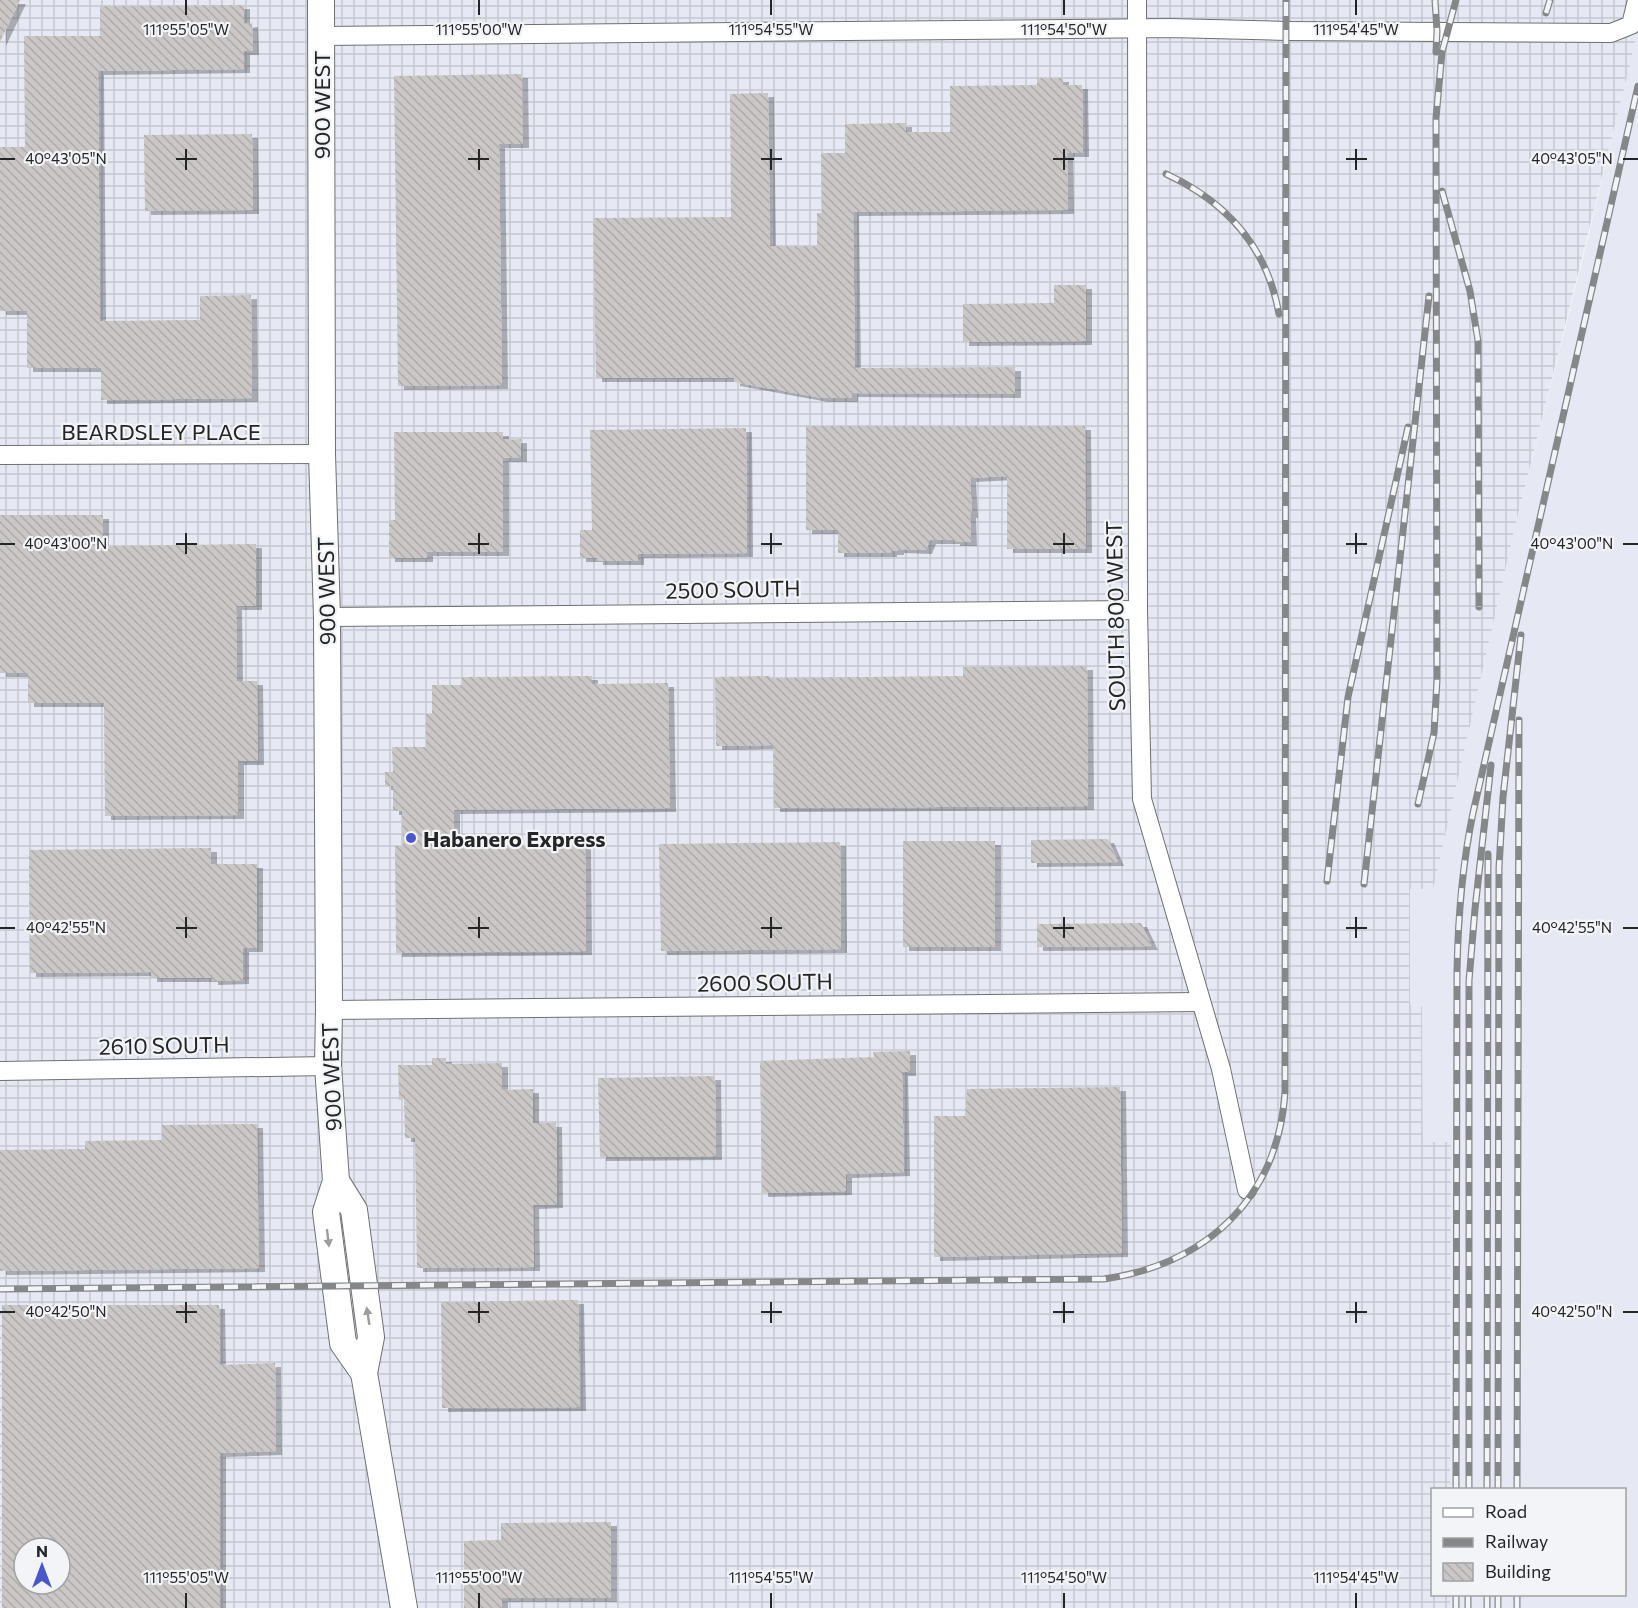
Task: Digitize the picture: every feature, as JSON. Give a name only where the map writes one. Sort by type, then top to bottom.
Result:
[{"type":"main road","name":"900 WEST","points":[[321,0],[322,454],[327,617],[328,1066],[336,1181],[326,1212],[343,1343],[364,1373],[404,1608]]},
{"type":"street","name":"SOUTH 800 WEST","points":[[1137,0],[1138,610],[1142,799],[1221,1069],[1246,1190]]},
{"type":"street","points":[[321,36],[1137,28],[1611,33],[1631,25],[1637,0]]},
{"type":"street","name":"BEARDSLEY PLACE","points":[[0,455],[322,454]]},
{"type":"street","name":"2500 SOUTH","points":[[327,617],[1138,610]]},
{"type":"street","name":"2600 SOUTH","points":[[329,1010],[1201,1002]]},
{"type":"street","name":"2610 SOUTH","points":[[0,1071],[328,1066]]},
{"type":"shaded area","points":[[0,0],[1638,0],[1638,28],[1631,60],[1514,531],[1433,889],[1410,889],[1410,1004],[1422,1006],[1423,1142],[1451,1142],[1450,1488],[1431,1488],[1431,1596],[1450,1596],[1450,1608],[0,1608]]},
{"type":"shaded area","points":[[1638,28],[1638,1608],[1450,1608],[1450,1596],[1626,1596],[1626,1488],[1450,1488],[1451,1143],[1423,1142],[1422,1006],[1410,1004],[1410,888],[1433,888],[1514,531]]},
{"type":"building","points":[[0,0],[20,0],[0,42]]},
{"type":"building","points":[[244,5],[244,24],[252,23],[253,51],[244,51],[244,69],[98,71],[100,321],[200,320],[200,296],[251,295],[252,398],[101,400],[101,368],[27,368],[27,311],[0,311],[0,147],[25,147],[24,36],[100,36],[100,6]]},
{"type":"building","points":[[522,74],[523,144],[499,144],[502,385],[398,386],[394,76]]},
{"type":"building","points":[[1037,78],[1063,78],[1063,85],[1082,85],[1083,153],[1067,153],[1068,210],[853,212],[855,368],[1015,367],[1015,394],[852,393],[852,398],[822,398],[734,382],[734,378],[596,378],[593,218],[731,217],[730,94],[768,93],[770,246],[817,246],[817,213],[822,213],[821,153],[845,153],[845,124],[906,123],[906,132],[950,132],[950,86],[1037,85]]},
{"type":"building","points":[[252,134],[253,210],[145,211],[144,135]]},
{"type":"building","points":[[1054,285],[1086,285],[1086,341],[963,342],[963,304],[1054,303]]},
{"type":"building","points":[[806,426],[1085,426],[1086,549],[1007,549],[1007,476],[970,478],[971,542],[930,540],[926,550],[898,549],[891,553],[838,553],[838,530],[806,530]]},
{"type":"building","points":[[746,428],[747,553],[638,554],[638,561],[597,561],[597,558],[580,558],[580,530],[592,530],[590,430]]},
{"type":"building","points":[[394,432],[503,432],[503,440],[521,439],[521,458],[503,458],[503,552],[427,552],[427,558],[389,558],[389,520],[395,520]]},
{"type":"building","points":[[0,515],[103,515],[103,546],[256,544],[256,606],[236,606],[237,681],[257,681],[258,761],[238,761],[238,815],[105,816],[104,703],[28,703],[28,673],[0,673]]},
{"type":"building","points":[[1087,666],[1088,806],[774,808],[773,745],[716,746],[715,677],[963,676],[963,667]]},
{"type":"building","points":[[592,676],[592,684],[668,683],[670,808],[454,810],[454,846],[585,844],[586,951],[396,953],[395,846],[403,846],[402,811],[393,811],[393,786],[385,786],[385,772],[393,772],[392,747],[426,747],[426,714],[432,714],[432,685],[462,685],[462,677]]},
{"type":"building","points":[[1108,839],[1118,862],[1031,863],[1031,840]]},
{"type":"building","points":[[903,841],[995,841],[995,947],[903,947]]},
{"type":"building","points":[[840,842],[841,949],[661,951],[659,844]]},
{"type":"building","points":[[211,848],[211,864],[257,864],[257,948],[243,948],[243,980],[151,978],[151,972],[30,973],[29,850]]},
{"type":"building","points":[[1141,923],[1152,946],[1037,947],[1037,924]]},
{"type":"building","points":[[910,1051],[910,1072],[902,1072],[904,1172],[846,1174],[846,1191],[762,1193],[760,1061],[874,1057],[873,1052]]},
{"type":"building","points":[[432,1058],[446,1058],[446,1064],[502,1063],[502,1090],[533,1089],[533,1123],[556,1123],[557,1204],[533,1205],[534,1267],[417,1268],[415,1138],[405,1138],[404,1099],[399,1100],[398,1065],[432,1065]]},
{"type":"building","points":[[715,1076],[716,1156],[600,1157],[598,1078]]},
{"type":"building","points":[[1120,1087],[1122,1253],[934,1257],[934,1116],[965,1116],[967,1089]]},
{"type":"building","points":[[257,1124],[259,1268],[0,1271],[0,1150],[85,1149],[85,1141],[162,1140],[162,1125]]},
{"type":"building","points":[[578,1300],[580,1407],[442,1408],[441,1302]]},
{"type":"building","points":[[2,1305],[219,1305],[220,1365],[275,1363],[276,1451],[220,1453],[220,1608],[2,1608]]},
{"type":"building","points":[[611,1522],[611,1598],[502,1598],[502,1608],[464,1608],[464,1541],[501,1540],[501,1523]]},
{"type":"railway","points":[[0,1289],[1104,1279],[1141,1271],[1175,1258],[1205,1241],[1230,1220],[1252,1194],[1268,1164],[1279,1130],[1285,1092],[1286,0]]},
{"type":"railway","points":[[1435,0],[1436,52]]},
{"type":"railway","points":[[1418,804],[1434,733],[1437,680],[1436,118],[1442,52],[1456,0]]},
{"type":"railway","points":[[1546,13],[1550,0]]},
{"type":"railway","points":[[1456,1488],[1457,971],[1463,872],[1473,813],[1638,86]]},
{"type":"railway","points":[[1166,174],[1208,198],[1241,229],[1265,268],[1279,314]]},
{"type":"railway","points":[[1442,191],[1470,291],[1478,341],[1479,607]]},
{"type":"railway","points":[[1364,884],[1429,296]]},
{"type":"railway","points":[[1327,881],[1348,697],[1408,427]]},
{"type":"railway","points":[[1498,1488],[1499,868],[1503,797],[1521,635]]},
{"type":"railway","points":[[1517,1488],[1519,720]]},
{"type":"railway","points":[[1469,1488],[1469,981],[1491,765]]},
{"type":"railway","points":[[1487,1488],[1488,854]]},
{"type":"railway","points":[[1456,1596],[1456,1608]]},
{"type":"railway","points":[[1468,1596],[1468,1608]]},
{"type":"railway","points":[[1487,1596],[1487,1608]]},
{"type":"railway","points":[[1498,1596],[1498,1608]]},
{"type":"railway","points":[[1517,1596],[1517,1608]]},
{"type":"place","name":"Habanero Express","points":[[411,838]]}]
